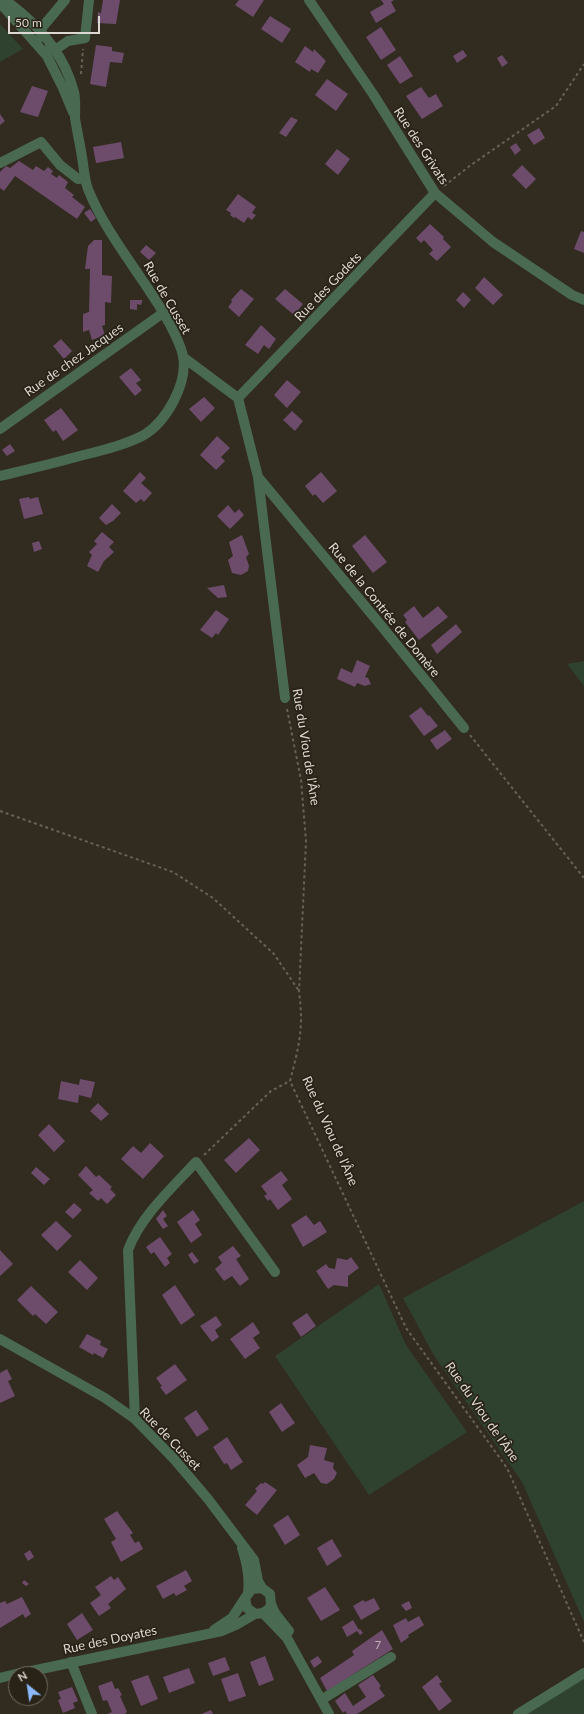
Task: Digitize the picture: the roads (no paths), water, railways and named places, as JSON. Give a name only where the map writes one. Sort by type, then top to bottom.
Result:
[{"type":"street","name":"Rue de Cusset","points":[[0,476],[105,450],[127,443],[146,434],[164,418],[177,396],[182,374],[183,356],[175,334],[108,226],[89,191],[84,178],[75,119],[51,53],[40,30],[20,11],[5,0]]},
{"type":"street","points":[[65,0],[40,30],[43,41],[51,53],[68,41],[85,38],[89,0]]},
{"type":"street","name":"Rue des Grivats","points":[[309,0],[373,94],[435,193],[493,242],[572,295],[584,300]]},
{"type":"street","name":"Rue de Cusset","points":[[0,3],[15,21],[51,53]]},
{"type":"street","points":[[15,21],[43,41]]},
{"type":"street","points":[[0,163],[41,142],[60,165],[78,179],[84,178]]},
{"type":"street","name":"Rue des Godets","points":[[238,398],[435,193]]},
{"type":"street","name":"Rue de chez Jacques","points":[[0,429],[163,313]]},
{"type":"street","points":[[183,356],[238,398]]},
{"type":"street","name":"Rue de la Contrée de Domère","points":[[238,398],[258,477],[464,728]]},
{"type":"street","name":"Rue du Viou de l'Âne","points":[[258,477],[285,698]]},
{"type":"street","points":[[135,1419],[128,1250],[132,1238],[148,1215],[196,1162],[276,1272]]},
{"type":"street","name":"Rue de Cusset","points":[[0,1339],[104,1398],[135,1419],[174,1460],[254,1560],[258,1581],[262,1588]]},
{"type":"street","name":"Rue de Cusset","points":[[241,1543],[248,1565],[249,1584],[247,1595]]},
{"type":"street","points":[[300,1659],[291,1634],[275,1613],[271,1604],[270,1594],[262,1588],[257,1588],[247,1595],[247,1608],[259,1613],[287,1638],[300,1659],[329,1714]]},
{"type":"street","name":"Rue des Doyates","points":[[209,1633],[232,1618],[247,1595]]},
{"type":"street","points":[[259,1613],[268,1609],[271,1604]]},
{"type":"street","name":"Rue des Doyates","points":[[48,1667],[222,1631],[259,1613]]},
{"type":"street","points":[[322,1700],[391,1657]]},
{"type":"street","points":[[71,1662],[92,1714]]},
{"type":"street","points":[[518,1714],[584,1673]]}]
